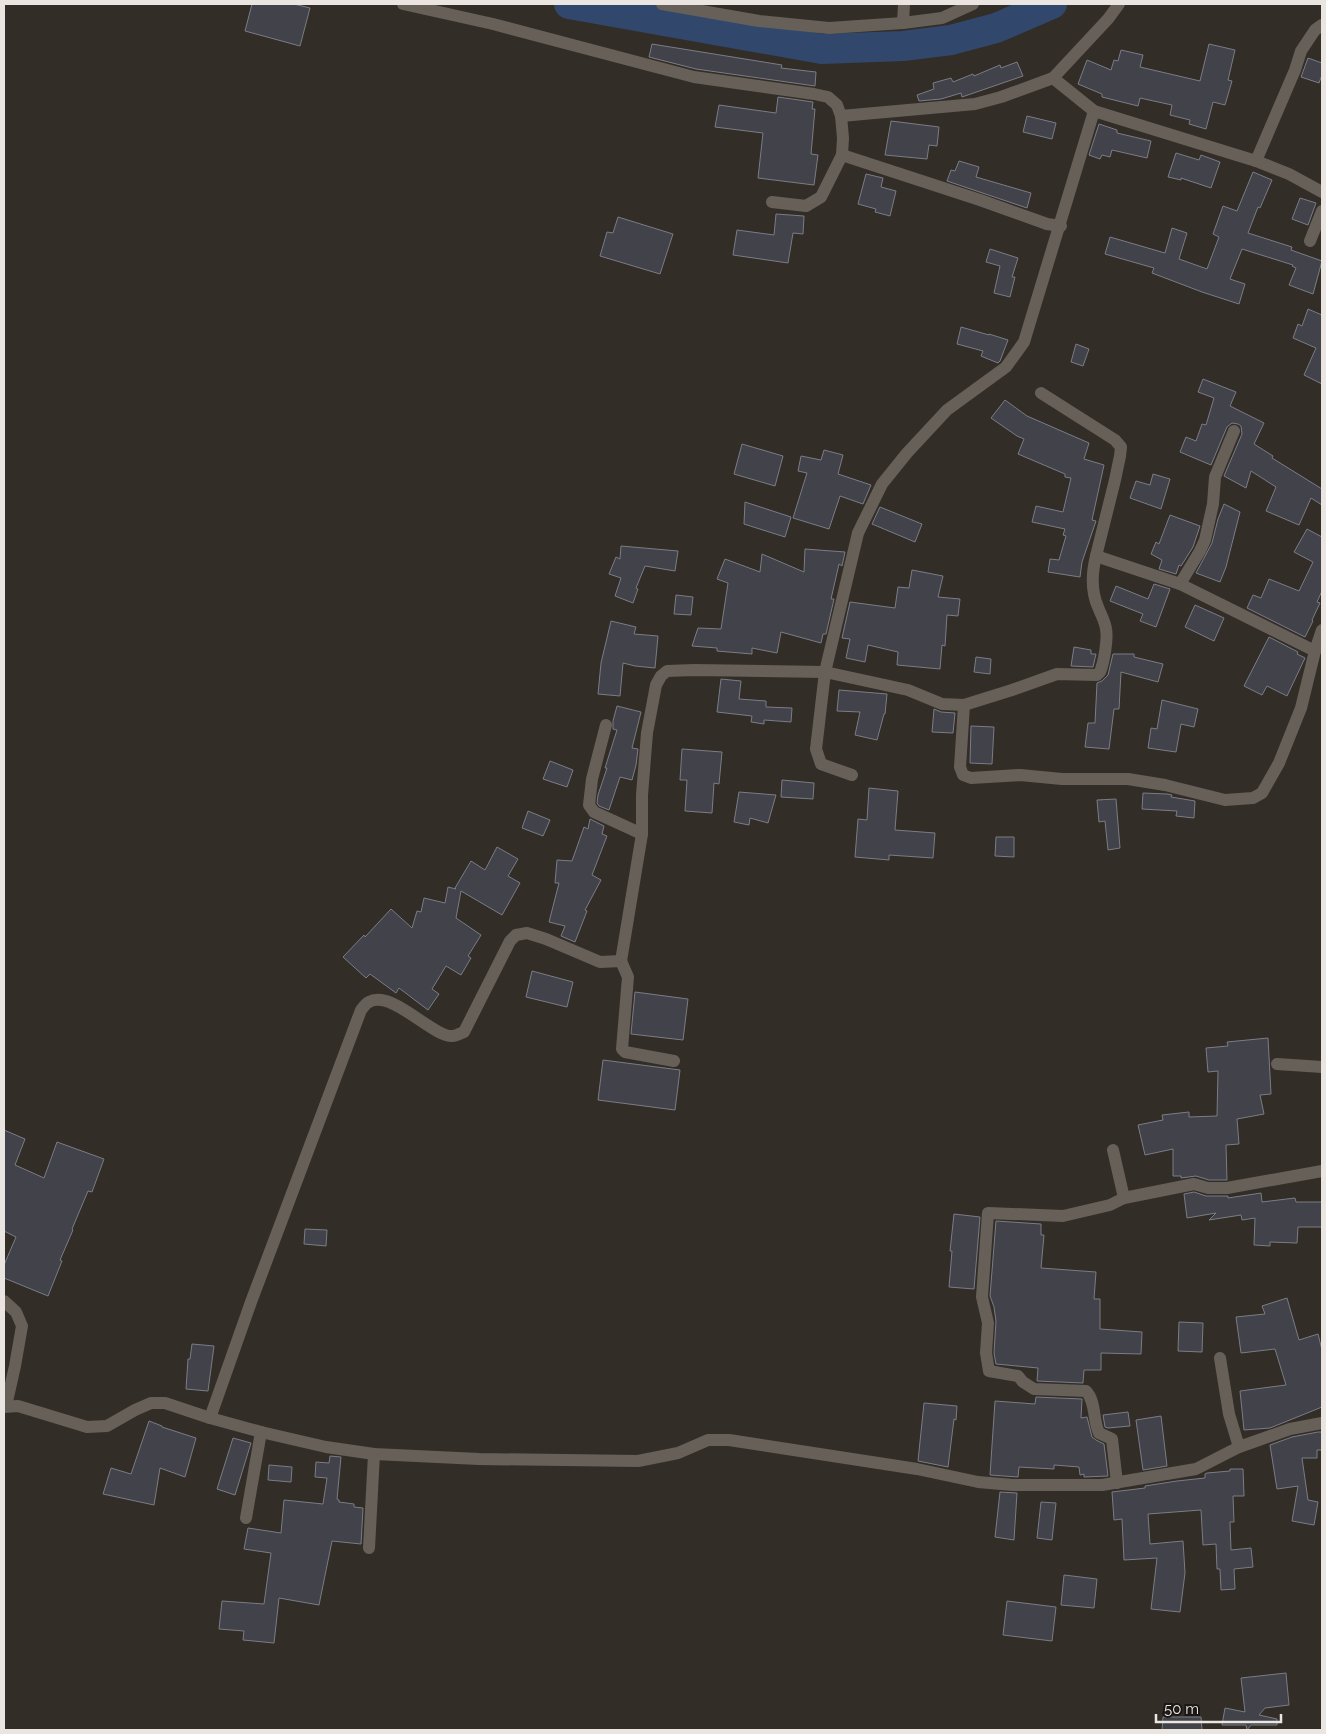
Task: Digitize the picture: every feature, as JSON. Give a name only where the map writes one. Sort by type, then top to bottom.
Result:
[{"type":"street","points":[[403,4],[503,26],[694,77],[828,97],[837,105],[842,116],[844,138],[842,155],[821,197],[806,206],[772,202]]},
{"type":"street","points":[[662,4],[759,21],[829,28],[904,23],[942,18],[973,4]]},
{"type":"street","points":[[904,4],[904,23]]},
{"type":"street","points":[[842,116],[975,104],[1001,97],[1053,78],[1108,19],[1119,4]]},
{"type":"street","points":[[1256,161],[1295,70],[1301,51],[1315,30],[1322,25]]},
{"type":"street","points":[[1053,78],[1094,112],[1256,161],[1289,174],[1322,192]]},
{"type":"street","points":[[852,775],[821,764],[816,749],[825,672],[858,533],[882,484],[907,452],[947,410],[1006,367],[1024,342],[1061,226],[1094,112]]},
{"type":"street","points":[[842,155],[1047,224],[1061,226]]},
{"type":"street","points":[[1310,241],[1322,211]]},
{"type":"street","points":[[674,1061],[625,1052],[622,1049],[628,977],[621,961],[642,834],[642,795],[648,733],[656,685],[660,676],[667,671],[694,670],[825,672],[908,690],[942,704],[964,705],[1056,674],[1097,675],[1102,666],[1107,632],[1104,617],[1097,606],[1094,594],[1093,574],[1115,480],[1120,447],[1115,440],[1041,393]]},
{"type":"street","points":[[1180,584],[1205,540],[1213,504],[1215,477],[1234,431]]},
{"type":"street","points":[[1096,556],[1180,584],[1315,651]]},
{"type":"street","points":[[964,705],[960,767],[963,775],[971,778],[1020,775],[1062,779],[1128,779],[1165,785],[1225,800],[1253,798],[1262,793],[1279,763],[1300,708],[1322,630]]},
{"type":"street","points":[[606,725],[592,779],[589,805],[594,812],[642,834]]},
{"type":"street","points":[[210,1418],[251,1302],[361,1010],[370,1001],[379,1000],[397,1005],[442,1034],[453,1036],[464,1032],[510,941],[516,935],[527,934],[546,939],[600,962],[621,961]]},
{"type":"street","points":[[1277,1064],[1322,1067]]},
{"type":"street","points":[[1113,1150],[1124,1198]]},
{"type":"street","points":[[1117,1483],[1112,1438],[1099,1434],[1091,1396],[1086,1391],[1034,1390],[1018,1376],[989,1371],[986,1353],[988,1323],[982,1297],[988,1212],[1063,1216],[1110,1205],[1124,1198],[1194,1184],[1208,1188],[1227,1188],[1322,1171]]},
{"type":"street","points":[[4,1301],[16,1312],[22,1326],[5,1407],[18,1406],[87,1427],[107,1426],[151,1402],[165,1403],[261,1432],[326,1447],[374,1454],[479,1459],[638,1461],[678,1453],[708,1440],[729,1440],[917,1469],[978,1482],[1013,1485],[1102,1485],[1196,1469],[1239,1448],[1290,1429],[1322,1423]]},
{"type":"street","points":[[1220,1358],[1229,1414],[1239,1448]]},
{"type":"street","points":[[246,1518],[261,1432]]},
{"type":"street","points":[[369,1548],[374,1454]]},
{"type":"building","points":[[252,4],[294,4],[310,8],[300,46],[245,31]]},
{"type":"building","points":[[652,44],[782,65],[781,68],[816,72],[815,86],[696,69],[649,57]]},
{"type":"building","points":[[1209,44],[1235,50],[1228,80],[1232,81],[1225,105],[1213,102],[1206,129],[1189,124],[1190,120],[1170,115],[1172,105],[1140,98],[1138,106],[1102,97],[1102,94],[1078,84],[1087,60],[1111,70],[1114,60],[1118,61],[1121,50],[1143,55],[1140,67],[1200,81]]},
{"type":"building","points":[[1308,58],[1322,63],[1322,75],[1319,83],[1301,77]]},
{"type":"building","points":[[1017,62],[1023,76],[962,97],[961,93],[941,99],[919,101],[917,95],[934,89],[933,83],[951,78],[953,82],[973,74],[974,76],[1000,65],[1001,68]]},
{"type":"building","points":[[778,97],[813,102],[812,109],[815,109],[811,154],[818,155],[814,185],[758,178],[763,133],[715,127],[719,105],[776,113]]},
{"type":"building","points":[[1027,116],[1056,123],[1052,139],[1023,132]]},
{"type":"building","points":[[891,121],[939,127],[937,146],[929,145],[927,159],[885,155]]},
{"type":"building","points":[[1099,124],[1117,130],[1117,133],[1151,141],[1147,158],[1112,150],[1110,157],[1102,155],[1100,159],[1089,155]]},
{"type":"building","points":[[1176,153],[1199,160],[1201,155],[1220,162],[1211,188],[1181,178],[1181,180],[1168,177]]},
{"type":"building","points":[[959,161],[979,167],[976,177],[1031,193],[1027,208],[947,181],[951,170],[955,171]]},
{"type":"building","points":[[1253,172],[1272,180],[1260,208],[1258,207],[1248,233],[1292,247],[1291,250],[1322,261],[1313,294],[1289,285],[1296,268],[1293,265],[1242,249],[1230,279],[1245,284],[1239,304],[1152,273],[1154,268],[1105,254],[1110,237],[1165,253],[1172,228],[1187,233],[1179,259],[1207,269],[1219,237],[1213,234],[1223,206],[1237,211]]},
{"type":"building","points":[[866,174],[883,178],[881,187],[896,191],[890,216],[875,212],[876,209],[858,204]]},
{"type":"building","points":[[1300,198],[1316,203],[1308,225],[1292,219]]},
{"type":"building","points":[[776,214],[804,216],[803,234],[793,233],[788,263],[733,255],[737,230],[774,235]]},
{"type":"building","points":[[618,217],[673,234],[660,274],[600,256],[607,232],[613,233]]},
{"type":"building","points":[[990,249],[1018,258],[1012,277],[1015,277],[1010,297],[994,293],[1000,266],[986,262]]},
{"type":"building","points":[[1308,309],[1322,315],[1322,384],[1304,375],[1316,348],[1293,338],[1298,324],[1302,326]]},
{"type":"building","points":[[961,327],[1008,340],[1000,361],[998,363],[981,356],[983,351],[957,344]]},
{"type":"building","points":[[1076,344],[1089,349],[1083,366],[1071,362]]},
{"type":"building","points":[[1203,379],[1236,392],[1230,406],[1264,423],[1254,444],[1273,456],[1272,458],[1322,489],[1322,505],[1311,498],[1299,525],[1266,511],[1276,487],[1251,471],[1246,488],[1224,476],[1242,434],[1241,426],[1238,424],[1232,423],[1227,427],[1211,465],[1180,452],[1186,437],[1196,441],[1202,424],[1206,425],[1214,398],[1198,392]]},
{"type":"building","points":[[1005,400],[1027,416],[1089,443],[1084,459],[1104,465],[1092,520],[1096,521],[1082,562],[1080,577],[1048,572],[1050,559],[1059,560],[1066,536],[1063,535],[1065,529],[1032,522],[1036,506],[1063,512],[1071,478],[1065,477],[1065,474],[1018,454],[1024,439],[991,418]]},
{"type":"building","points":[[742,444],[783,456],[775,486],[734,474]]},
{"type":"building","points":[[824,450],[843,455],[838,474],[871,485],[863,504],[840,496],[829,529],[793,518],[807,473],[798,471],[801,456],[821,460]]},
{"type":"building","points":[[1153,474],[1170,479],[1161,509],[1130,498],[1136,481],[1150,485]]},
{"type":"building","points":[[745,502],[791,517],[785,537],[744,524]]},
{"type":"building","points":[[1224,504],[1240,512],[1226,567],[1220,582],[1196,573],[1212,543]]},
{"type":"building","points":[[880,507],[922,524],[915,542],[872,524]]},
{"type":"building","points":[[1170,515],[1200,526],[1193,547],[1181,566],[1179,565],[1176,574],[1159,569],[1162,560],[1151,554],[1156,542],[1159,544]]},
{"type":"building","points":[[1307,529],[1322,537],[1322,591],[1317,602],[1320,603],[1305,637],[1247,608],[1253,595],[1261,598],[1269,579],[1299,591],[1313,562],[1294,552]]},
{"type":"building","points":[[621,546],[678,551],[675,571],[645,566],[636,588],[638,589],[633,603],[615,596],[621,578],[609,574],[616,557],[620,559]]},
{"type":"building","points":[[805,549],[845,552],[842,566],[839,564],[831,599],[834,599],[826,634],[823,634],[821,643],[781,632],[777,653],[752,648],[752,654],[717,651],[717,648],[692,646],[698,628],[721,629],[728,583],[717,579],[725,559],[760,572],[762,554],[804,572]]},
{"type":"building","points":[[912,570],[943,576],[938,597],[960,599],[958,616],[947,615],[945,646],[942,645],[940,669],[897,665],[898,652],[868,645],[865,662],[846,658],[850,639],[842,638],[850,602],[895,608],[898,587],[909,588]]},
{"type":"building","points":[[1154,584],[1170,589],[1156,627],[1140,621],[1143,614],[1110,601],[1116,586],[1148,599]]},
{"type":"building","points":[[676,595],[693,597],[691,615],[674,614]]},
{"type":"building","points":[[1195,605],[1224,618],[1214,641],[1185,627]]},
{"type":"building","points":[[611,621],[636,627],[634,634],[658,636],[655,668],[623,663],[620,696],[598,694],[601,663]]},
{"type":"building","points":[[1269,637],[1298,652],[1297,654],[1305,658],[1287,696],[1267,686],[1262,695],[1244,686]]},
{"type":"building","points":[[1074,647],[1091,650],[1091,654],[1096,654],[1093,667],[1071,666]]},
{"type":"building","points":[[1113,654],[1134,654],[1134,657],[1163,664],[1158,682],[1121,672],[1119,709],[1114,709],[1109,749],[1085,747],[1088,723],[1095,723],[1097,683],[1108,675]]},
{"type":"building","points":[[976,657],[991,659],[990,674],[974,672]]},
{"type":"building","points":[[721,679],[741,681],[739,699],[766,701],[766,707],[792,708],[791,722],[764,720],[764,724],[751,722],[752,716],[717,712]]},
{"type":"building","points":[[839,690],[887,694],[885,714],[877,740],[855,735],[860,712],[837,711]]},
{"type":"building","points":[[1162,700],[1198,709],[1194,727],[1181,724],[1176,752],[1148,748],[1151,728],[1157,729]]},
{"type":"building","points":[[617,706],[641,712],[632,748],[638,749],[632,780],[620,777],[609,810],[599,806],[597,803],[607,768],[605,768],[617,730],[613,729],[613,721]]},
{"type":"building","points":[[934,709],[941,712],[955,713],[953,733],[932,732]]},
{"type":"building","points":[[971,726],[994,727],[992,764],[970,763]]},
{"type":"building","points":[[682,749],[722,752],[719,784],[714,783],[712,813],[685,811],[687,780],[680,780]]},
{"type":"building","points":[[550,761],[573,770],[567,787],[543,779]]},
{"type":"building","points":[[782,780],[814,783],[813,799],[781,797]]},
{"type":"building","points":[[869,788],[898,791],[895,830],[935,833],[933,858],[889,855],[889,860],[855,857],[858,819],[867,820]]},
{"type":"building","points":[[739,792],[776,795],[768,823],[750,818],[749,825],[734,822]]},
{"type":"building","points":[[1143,793],[1167,794],[1172,795],[1171,797],[1195,801],[1194,818],[1176,816],[1177,811],[1142,809]]},
{"type":"building","points":[[1116,799],[1120,848],[1108,850],[1105,821],[1099,822],[1097,800]]},
{"type":"building","points":[[528,811],[550,820],[543,836],[522,828]]},
{"type":"building","points":[[590,819],[604,826],[602,834],[607,836],[592,875],[601,880],[585,910],[587,911],[575,942],[561,936],[565,926],[549,922],[559,883],[555,883],[557,860],[572,861],[584,827],[588,829]]},
{"type":"building","points":[[996,837],[1014,837],[1014,857],[995,856]]},
{"type":"building","points":[[497,847],[518,859],[508,876],[520,883],[502,915],[461,891],[456,918],[481,935],[468,956],[471,958],[461,975],[446,966],[432,989],[439,994],[428,1010],[399,988],[396,993],[370,974],[366,978],[343,957],[391,909],[412,928],[417,911],[421,912],[424,898],[445,903],[448,887],[456,889],[471,861],[485,870]]},
{"type":"building","points":[[532,971],[573,982],[567,1007],[526,997]]},
{"type":"building","points":[[635,992],[688,999],[683,1040],[631,1034]]},
{"type":"building","points":[[1268,1038],[1271,1094],[1260,1095],[1264,1114],[1237,1119],[1239,1144],[1226,1145],[1227,1180],[1209,1180],[1196,1176],[1181,1178],[1181,1176],[1173,1176],[1173,1149],[1145,1155],[1138,1125],[1163,1120],[1162,1115],[1189,1112],[1189,1117],[1217,1116],[1218,1071],[1208,1072],[1206,1048],[1228,1046],[1227,1042]]},
{"type":"building","points":[[603,1060],[680,1070],[675,1110],[598,1100]]},
{"type":"building","points":[[4,1130],[25,1139],[15,1165],[44,1178],[57,1142],[104,1159],[92,1192],[88,1191],[72,1229],[48,1296],[4,1278],[4,1265],[16,1237],[4,1231]]},
{"type":"building","points":[[1194,1192],[1206,1196],[1228,1196],[1228,1198],[1261,1193],[1262,1202],[1295,1198],[1296,1202],[1322,1202],[1322,1227],[1298,1227],[1297,1243],[1270,1242],[1270,1246],[1254,1245],[1255,1218],[1242,1220],[1241,1215],[1209,1220],[1216,1213],[1187,1218],[1184,1194]]},
{"type":"building","points":[[954,1214],[980,1217],[974,1289],[949,1287]]},
{"type":"building","points":[[996,1221],[1041,1224],[1041,1235],[1044,1235],[1041,1268],[1096,1272],[1094,1299],[1100,1299],[1100,1329],[1142,1332],[1141,1354],[1101,1353],[1101,1370],[1084,1370],[1083,1383],[1037,1381],[1038,1368],[996,1364],[994,1353],[996,1321],[990,1296]]},
{"type":"building","points":[[305,1229],[327,1230],[326,1246],[304,1244]]},
{"type":"building","points":[[1287,1298],[1299,1340],[1318,1334],[1322,1350],[1322,1407],[1270,1428],[1244,1430],[1240,1391],[1286,1385],[1275,1349],[1241,1353],[1236,1317],[1265,1314],[1262,1306]]},
{"type":"building","points":[[1179,1322],[1203,1323],[1202,1352],[1178,1351]]},
{"type":"building","points":[[192,1344],[214,1346],[208,1391],[186,1389],[188,1359],[190,1359]]},
{"type":"building","points":[[1036,1397],[1082,1399],[1081,1418],[1087,1417],[1092,1437],[1104,1444],[1108,1476],[1084,1477],[1084,1474],[1080,1475],[1079,1467],[1054,1465],[1054,1469],[1019,1467],[1018,1477],[990,1475],[995,1401],[1035,1404]]},
{"type":"building","points":[[924,1403],[957,1406],[948,1467],[918,1461]]},
{"type":"building","points":[[1128,1412],[1130,1426],[1105,1427],[1103,1415]]},
{"type":"building","points":[[1161,1416],[1167,1466],[1143,1470],[1136,1420]]},
{"type":"building","points":[[149,1421],[196,1438],[185,1477],[160,1468],[154,1505],[103,1494],[111,1468],[131,1474]]},
{"type":"building","points":[[1322,1432],[1322,1450],[1317,1450],[1317,1458],[1302,1458],[1308,1500],[1318,1502],[1314,1525],[1292,1521],[1298,1486],[1277,1489],[1270,1445],[1292,1437]]},
{"type":"building","points":[[233,1438],[251,1443],[235,1495],[217,1489]]},
{"type":"building","points":[[330,1456],[341,1457],[337,1499],[339,1502],[354,1504],[354,1507],[363,1508],[361,1544],[332,1541],[319,1605],[279,1598],[274,1643],[243,1640],[244,1631],[219,1629],[222,1601],[264,1604],[271,1553],[244,1549],[248,1528],[281,1533],[284,1500],[323,1504],[327,1478],[315,1477],[316,1462],[329,1463]]},
{"type":"building","points":[[269,1465],[292,1467],[291,1482],[268,1480]]},
{"type":"building","points":[[1230,1469],[1243,1469],[1244,1496],[1233,1496],[1234,1522],[1230,1522],[1231,1550],[1251,1548],[1253,1567],[1234,1569],[1235,1589],[1221,1590],[1220,1569],[1217,1569],[1216,1544],[1203,1545],[1201,1510],[1148,1514],[1150,1544],[1183,1541],[1185,1573],[1180,1612],[1151,1609],[1157,1558],[1124,1560],[1122,1519],[1114,1520],[1112,1492],[1205,1478],[1207,1473],[1230,1471]]},
{"type":"building","points":[[1000,1492],[1017,1493],[1014,1540],[995,1537]]},
{"type":"building","points":[[1041,1502],[1056,1503],[1052,1540],[1037,1538]]},
{"type":"building","points":[[1064,1575],[1097,1579],[1094,1608],[1061,1605]]},
{"type":"building","points":[[1007,1601],[1056,1607],[1052,1641],[1003,1635]]},
{"type":"building","points":[[1286,1673],[1289,1705],[1265,1708],[1259,1715],[1277,1719],[1277,1725],[1251,1725],[1247,1730],[1246,1725],[1222,1725],[1225,1708],[1245,1712],[1241,1678]]},
{"type":"building","points":[[1163,1717],[1201,1717],[1202,1730],[1162,1730]]},
{"type":"waterway","points":[[569,4],[822,49],[903,46],[951,40],[996,28],[1052,4]]}]
